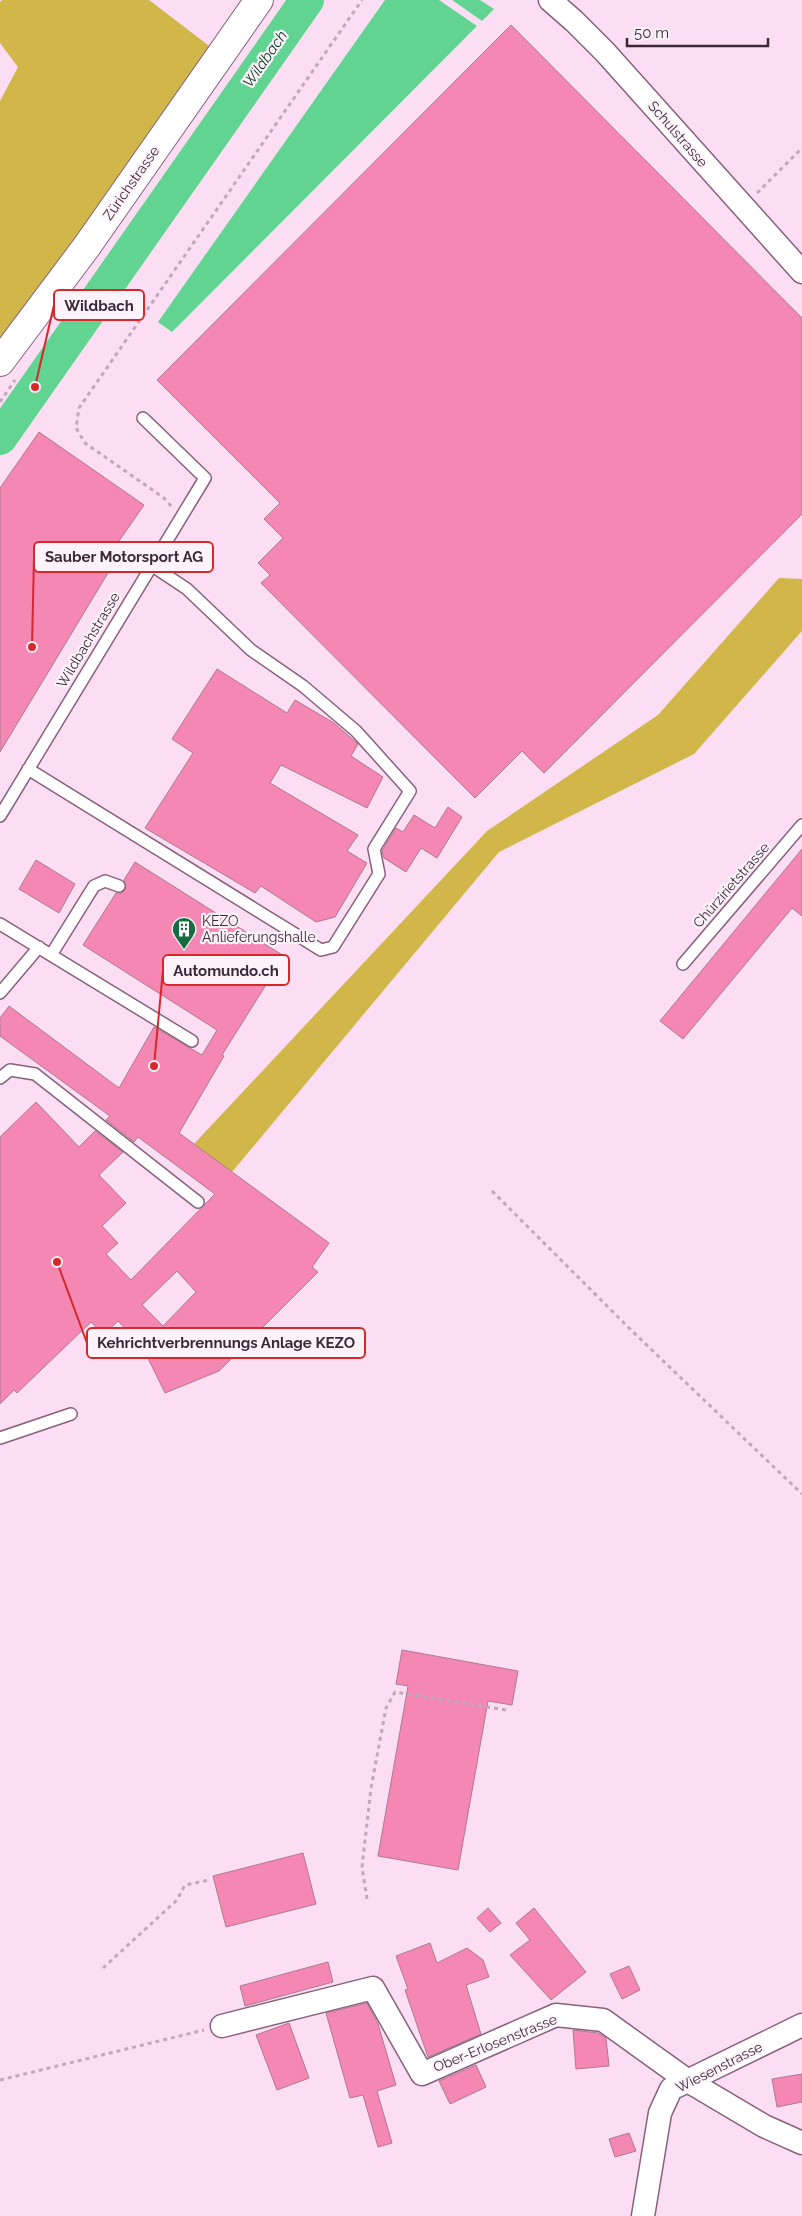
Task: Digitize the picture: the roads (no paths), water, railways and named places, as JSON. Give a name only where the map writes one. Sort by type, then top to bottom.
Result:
[{"type":"main road","name":"Zürichstrasse","points":[[0,362],[87,246],[259,0]]},
{"type":"street","name":"Schulstrasse","points":[[550,0],[606,52],[742,207],[802,272]]},
{"type":"street","name":"Ober-Erlosenstrasse","points":[[222,2026],[373,1988],[422,2074],[556,2015],[604,2020],[688,2081],[764,2126],[802,2143]]},
{"type":"street","name":"Wiesenstrasse","points":[[643,2216],[660,2113],[671,2089],[802,2025]]},
{"type":"lane","name":"Wildbachstrasse","points":[[0,816],[205,478],[143,418]]},
{"type":"lane","points":[[28,769],[322,950],[332,947],[378,874],[374,849],[410,791],[356,731],[303,686],[251,650],[187,590],[151,565]]},
{"type":"lane","name":"Chürzirietstrasse","points":[[683,964],[802,825]]},
{"type":"lane","points":[[50,955],[94,886],[105,881],[119,886]]},
{"type":"lane","points":[[0,924],[192,1041]]},
{"type":"lane","points":[[0,993],[38,947]]},
{"type":"lane","points":[[0,1078],[10,1070],[35,1074],[198,1202]]},
{"type":"lane","points":[[0,1438],[71,1414]]},
{"type":"waterway","name":"Wildbach","points":[[0,438],[307,0]]},
{"type":"place","name":"Wildbach","points":[[35,387]]},
{"type":"place","name":"Sauber Motorsport AG","points":[[32,647]]},
{"type":"place","name":"KEZO Anlieferungshalle","points":[[184,950]]},
{"type":"place","name":"Automundo.ch","points":[[154,1066]]},
{"type":"place","name":"Kehrichtverbrennungs Anlage KEZO","points":[[57,1262]]}]
